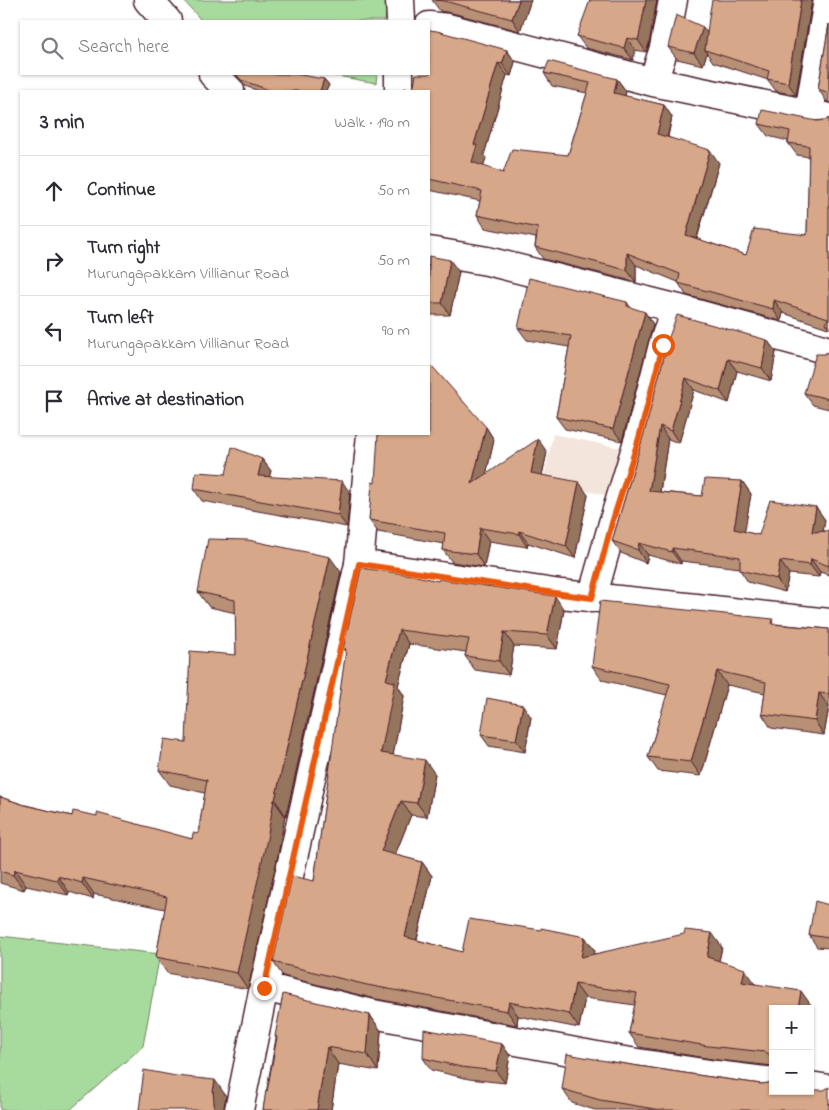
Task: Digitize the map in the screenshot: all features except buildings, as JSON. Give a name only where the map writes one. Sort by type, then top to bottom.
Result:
[{"type":"street","points":[[148,0],[166,20]]},
{"type":"street","points":[[400,0],[401,20]]},
{"type":"street","points":[[653,82],[664,48],[673,0]]},
{"type":"street","points":[[430,26],[448,28],[653,82],[819,116],[828,0]]},
{"type":"street","points":[[214,75],[229,90]]},
{"type":"street","points":[[399,75],[399,90]]},
{"type":"street","points":[[430,252],[486,261],[675,308],[829,351]]},
{"type":"street","points":[[592,598],[675,308]]},
{"type":"street","points":[[239,1110],[264,988],[359,564],[371,435]]},
{"type":"street","points":[[359,564],[592,598],[829,624]]},
{"type":"street","points":[[264,988],[373,1014],[608,1058],[769,1082]]},
{"type":"street","points":[[814,1087],[829,1089]]},
{"type":"shaded area","points":[[553,434],[625,449],[614,497],[543,481]]},
{"type":"green space","points":[[183,0],[389,0],[385,20],[201,20]]},
{"type":"green space","points":[[332,75],[377,75],[376,83]]},
{"type":"green space","points":[[0,936],[160,954],[143,1046],[70,1110],[0,1110]]},
{"type":"route","points":[[264,988],[359,564],[592,598],[612,523],[639,438],[663,345]]}]
